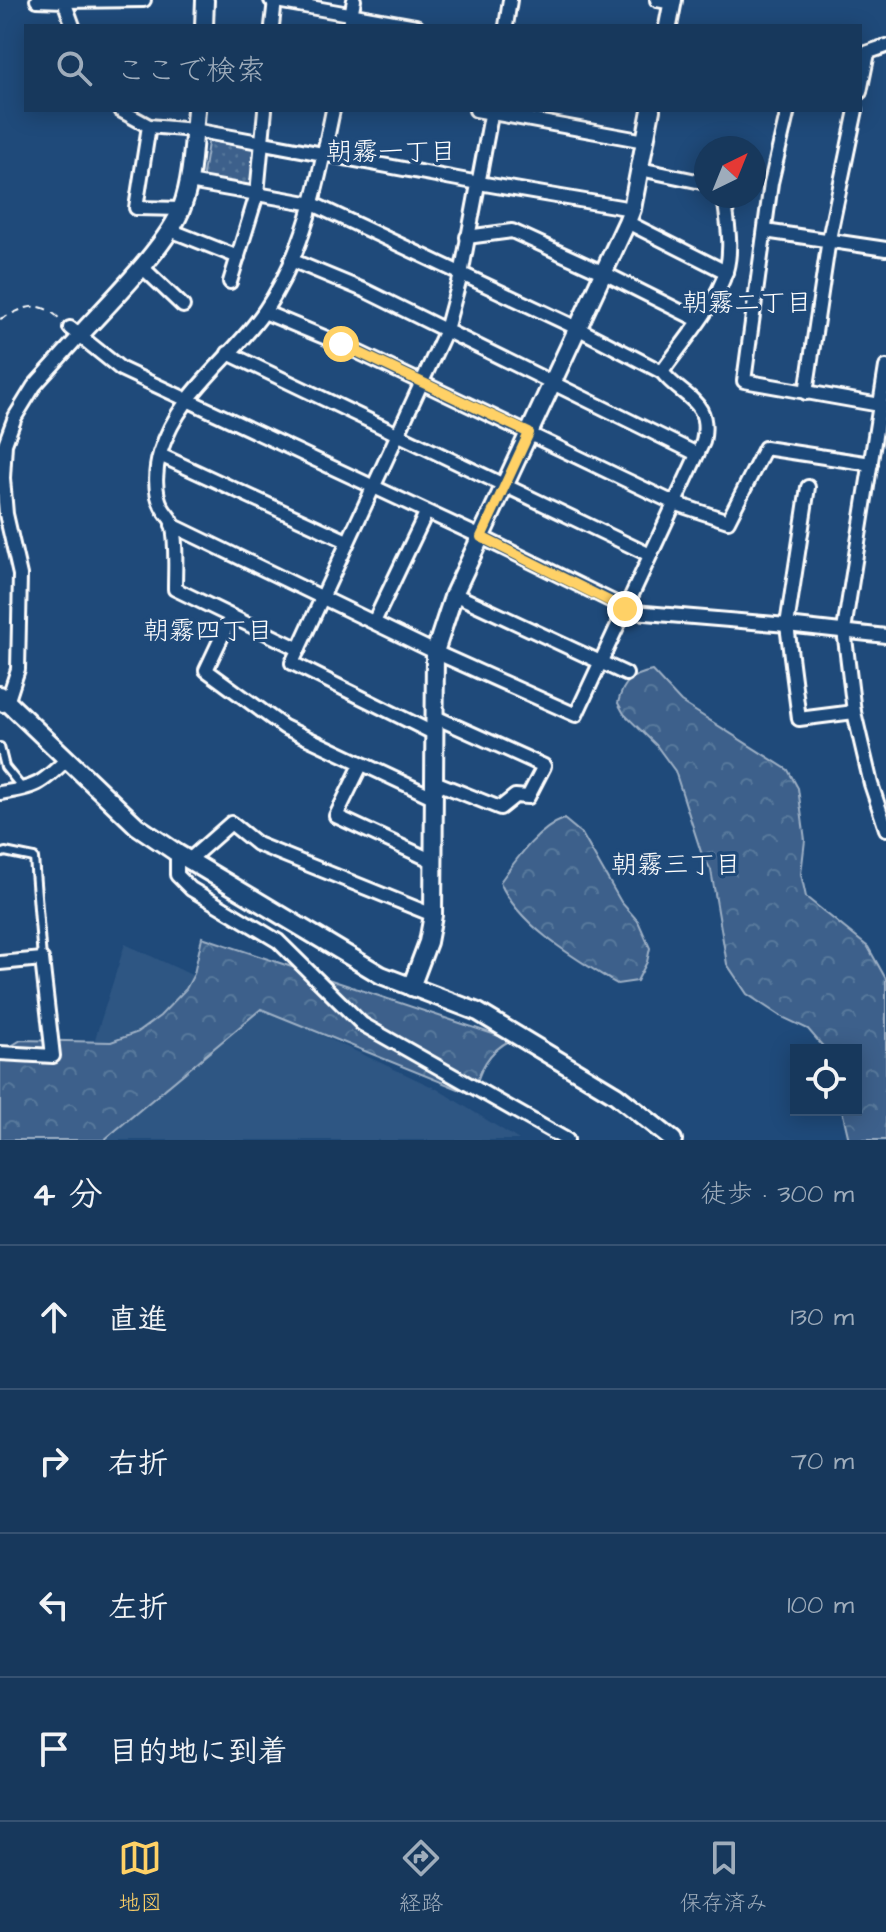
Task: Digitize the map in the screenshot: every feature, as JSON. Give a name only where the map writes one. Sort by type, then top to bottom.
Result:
[{"type":"street","points":[[44,1],[144,0]]},
{"type":"street","points":[[204,24],[205,0]]},
{"type":"street","points":[[272,24],[273,0],[350,21],[390,24]]},
{"type":"street","points":[[350,21],[354,0]]},
{"type":"street","points":[[506,24],[510,0]]},
{"type":"street","points":[[64,1],[72,24]]},
{"type":"street","points":[[668,1],[668,24]]},
{"type":"street","points":[[864,54],[886,46]]},
{"type":"street","points":[[124,112],[149,126],[194,130],[324,154],[630,215],[726,272]]},
{"type":"street","points":[[196,112],[189,182],[182,209],[170,230],[141,266],[74,332],[34,386],[2,445],[6,514],[20,575],[18,669],[2,701],[137,826],[183,857],[381,975],[478,1012],[616,1095],[673,1140]]},
{"type":"street","points":[[230,282],[257,194],[265,112]]},
{"type":"street","points":[[299,649],[175,589],[172,525],[157,496],[160,455],[185,401],[264,312],[291,260],[313,204],[333,112]]},
{"type":"street","points":[[231,617],[206,670],[284,727],[361,765],[433,789],[500,808],[515,796],[528,797],[544,766],[433,724],[292,663],[446,330],[461,275],[492,112],[645,141]]},
{"type":"street","points":[[411,987],[428,942],[433,915],[435,652],[454,594],[630,215],[651,112]]},
{"type":"street","points":[[788,112],[771,183],[744,381],[880,405]]},
{"type":"street","points":[[806,393],[829,239],[856,112]]},
{"type":"street","points":[[149,126],[136,208],[182,209]]},
{"type":"street","points":[[640,169],[694,180]]},
{"type":"street","points":[[172,525],[435,652],[576,715],[705,433],[704,414],[692,397],[671,384],[662,372],[577,328],[313,204],[189,182]]},
{"type":"street","points":[[662,372],[711,301],[726,272],[729,248],[725,208]]},
{"type":"street","points":[[170,230],[238,257]]},
{"type":"street","points":[[467,237],[512,231],[698,320]]},
{"type":"street","points":[[765,231],[886,249]]},
{"type":"street","points":[[291,260],[366,291],[697,454]]},
{"type":"street","points":[[141,266],[183,306]]},
{"type":"street","points":[[264,312],[674,503],[728,521],[765,448],[871,464]]},
{"type":"street","points":[[74,332],[121,369],[481,537],[625,609],[886,636]]},
{"type":"street","points":[[228,353],[650,555]]},
{"type":"street","points":[[886,367],[880,405],[880,450],[871,464],[844,630],[854,712],[871,784],[886,829]]},
{"type":"street","points":[[160,455],[347,541]]},
{"type":"street","points":[[808,487],[787,625],[799,719],[854,712]]},
{"type":"street","points":[[374,622],[426,513]]},
{"type":"street","points":[[454,594],[626,674]]},
{"type":"street","points":[[0,793],[44,782],[67,759]]},
{"type":"street","points":[[361,765],[336,816],[433,861]]},
{"type":"street","points":[[871,784],[886,781]]},
{"type":"street","points":[[433,915],[257,844],[231,823],[183,857],[177,875],[191,889],[278,941],[362,1024],[567,1140]]},
{"type":"street","points":[[0,963],[42,959],[53,1056],[0,1053]]},
{"type":"lane","points":[[0,747],[5,767],[23,789]]},
{"type":"lane","points":[[0,854],[5,852],[34,858],[42,959]]},
{"type":"path","points":[[0,319],[22,307],[38,306],[52,312],[74,332]]},
{"type":"shaded area","points":[[125,944],[437,1089],[519,1140],[63,1140]]},
{"type":"green space","points":[[209,137],[259,146],[254,190],[202,180]]},
{"type":"green space","points":[[652,671],[681,702],[788,770],[798,788],[805,840],[801,874],[806,897],[868,947],[886,979],[886,1140],[849,1140],[843,1116],[862,1116],[862,1044],[821,1044],[808,1029],[780,1016],[747,994],[727,964],[711,870],[701,852],[675,771],[656,745],[624,714],[618,703],[629,681]]},
{"type":"green space","points":[[564,819],[582,834],[621,902],[638,921],[650,948],[637,981],[617,984],[551,941],[521,914],[500,882],[536,838]]},
{"type":"green space","points":[[202,937],[511,1040],[496,1050],[486,1062],[473,1095],[261,1009],[104,1140],[0,1140],[0,1053],[21,1040],[111,1042],[138,1032],[160,1016],[186,989],[194,974]]},
{"type":"district","name":"朝霧一丁目","points":[[391,152]]},
{"type":"district","name":"朝霧二丁目","points":[[747,303]]},
{"type":"district","name":"朝霧四丁目","points":[[208,631]]},
{"type":"district","name":"朝霧三丁目","points":[[676,865]]},
{"type":"route","points":[[341,344],[529,433],[481,537],[625,609]]}]
